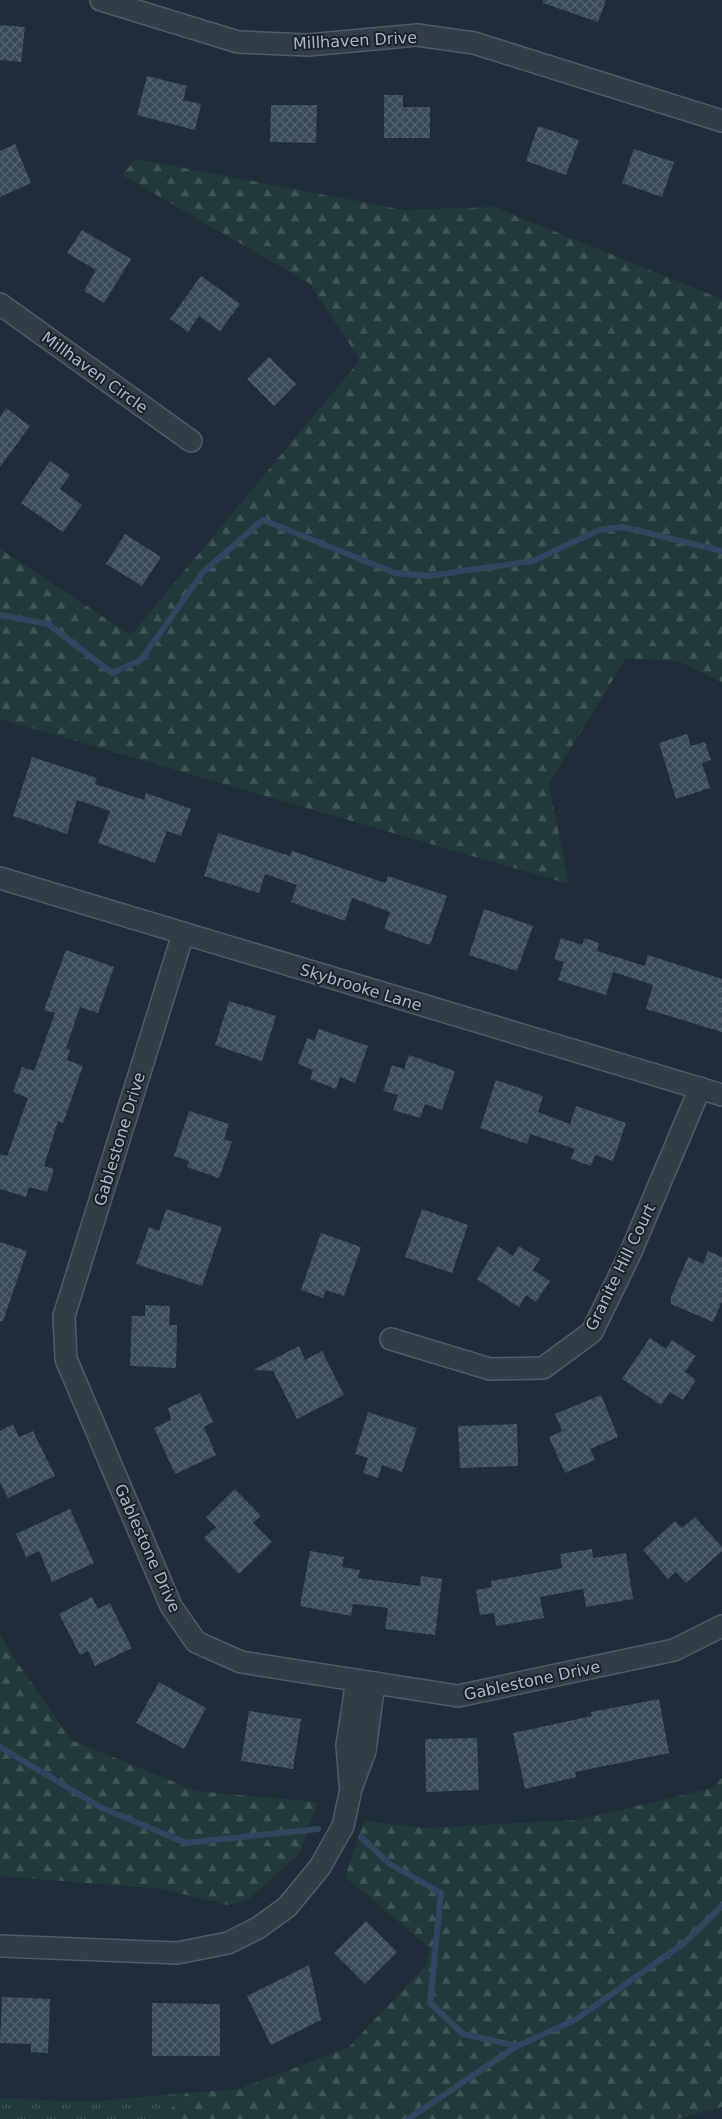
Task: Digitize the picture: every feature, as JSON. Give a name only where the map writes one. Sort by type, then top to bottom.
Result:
[{"type":"street","name":"Millhaven Drive","points":[[101,0],[238,42],[308,45],[417,35],[474,43],[722,121]]},
{"type":"street","name":"Millhaven Circle","points":[[0,304],[191,441]]},
{"type":"street","name":"Skybrooke Lane","points":[[0,878],[722,1095]]},
{"type":"street","name":"Gablestone Drive","points":[[183,934],[64,1316],[66,1359],[171,1606],[196,1642],[241,1662],[458,1696],[674,1650],[722,1626]]},
{"type":"street","name":"Granite Hill Court","points":[[391,1339],[490,1369],[543,1368],[592,1332],[630,1254],[700,1088]]},
{"type":"street","points":[[0,1946],[177,1952],[228,1943],[258,1928],[287,1907],[320,1867],[343,1826],[350,1789],[365,1751],[366,1681]]},
{"type":"green space","points":[[136,159],[404,210],[494,207],[722,299],[722,682],[678,661],[626,658],[549,784],[569,884],[0,719],[0,549],[131,635],[360,360],[309,283],[122,175]]},
{"type":"green space","points":[[0,1633],[8,1649],[71,1740],[196,1791],[318,1802],[299,1854],[247,1901],[227,1905],[163,1889],[0,1876]]},
{"type":"green space","points":[[722,1778],[722,2107],[677,2119],[161,2119],[186,2093],[239,2089],[349,2047],[426,1965],[430,1948],[345,1877],[364,1821],[424,1828],[577,1820],[713,1788]]},
{"type":"green space","points":[[186,2093],[161,2119],[0,2119],[0,2098],[85,2102]]},
{"type":"building","points":[[543,0],[606,0],[598,22],[543,3]]},
{"type":"building","points":[[0,25],[25,27],[21,62],[0,60]]},
{"type":"building","points":[[147,76],[187,86],[183,100],[201,104],[195,130],[137,115]]},
{"type":"building","points":[[384,95],[403,95],[403,107],[430,107],[430,138],[384,138]]},
{"type":"building","points":[[271,105],[317,105],[316,143],[270,142]]},
{"type":"building","points":[[538,126],[579,140],[566,175],[526,161]]},
{"type":"building","points":[[15,144],[31,183],[0,197],[0,151]]},
{"type":"building","points":[[634,149],[674,162],[662,197],[622,183]]},
{"type":"building","points":[[82,230],[131,259],[104,303],[84,291],[96,270],[67,253]]},
{"type":"building","points":[[201,276],[240,304],[220,331],[199,316],[188,332],[170,319]]},
{"type":"building","points":[[269,357],[296,384],[274,406],[247,379]]},
{"type":"building","points":[[6,408],[30,426],[0,467],[0,417]]},
{"type":"building","points":[[50,461],[70,475],[60,489],[82,505],[63,532],[21,503]]},
{"type":"building","points":[[125,534],[161,557],[142,586],[106,564]]},
{"type":"building","points":[[687,734],[691,746],[705,742],[711,760],[702,763],[710,788],[676,799],[659,743]]},
{"type":"building","points":[[32,757],[97,778],[95,784],[144,800],[146,793],[191,809],[181,836],[167,831],[155,863],[98,843],[110,811],[77,800],[67,834],[13,816]]},
{"type":"building","points":[[218,833],[290,856],[292,851],[385,883],[388,876],[447,896],[430,945],[384,929],[390,912],[352,898],[345,921],[291,902],[297,885],[265,874],[259,893],[204,876]]},
{"type":"building","points":[[484,909],[533,926],[517,971],[469,955]]},
{"type":"building","points":[[561,938],[582,945],[585,938],[599,943],[597,951],[645,966],[648,955],[722,979],[722,1032],[646,1009],[653,985],[613,972],[606,995],[558,980],[564,962],[554,959]]},
{"type":"building","points":[[66,950],[114,967],[98,1013],[80,1007],[66,1048],[70,1050],[67,1060],[83,1066],[63,1123],[58,1121],[44,1166],[54,1169],[47,1192],[29,1187],[26,1197],[0,1189],[0,1154],[7,1156],[28,1098],[13,1092],[22,1067],[34,1071],[55,1013],[44,1010]]},
{"type":"building","points":[[229,1001],[276,1016],[262,1061],[215,1045]]},
{"type":"building","points":[[319,1029],[368,1046],[355,1083],[340,1077],[336,1089],[310,1079],[313,1070],[298,1064],[307,1038],[314,1041]]},
{"type":"building","points":[[409,1055],[455,1071],[442,1110],[425,1104],[420,1118],[393,1110],[398,1095],[383,1091],[392,1065],[404,1069]]},
{"type":"building","points":[[496,1080],[543,1096],[538,1112],[570,1124],[576,1106],[626,1123],[613,1161],[595,1155],[591,1166],[571,1159],[575,1149],[530,1134],[527,1144],[480,1128]]},
{"type":"building","points":[[189,1111],[229,1124],[224,1139],[232,1142],[219,1178],[187,1167],[189,1161],[174,1156]]},
{"type":"building","points":[[166,1209],[222,1227],[202,1286],[136,1264],[149,1227],[159,1231]]},
{"type":"building","points":[[422,1209],[468,1225],[452,1273],[405,1257]]},
{"type":"building","points":[[321,1233],[361,1247],[344,1296],[326,1290],[323,1298],[301,1290]]},
{"type":"building","points":[[0,1242],[27,1251],[3,1321],[0,1321]]},
{"type":"building","points":[[498,1246],[513,1256],[519,1246],[540,1259],[533,1270],[550,1281],[536,1302],[526,1295],[519,1307],[477,1279]]},
{"type":"building","points":[[708,1251],[722,1257],[722,1301],[713,1322],[671,1304],[671,1297],[688,1257],[703,1264]]},
{"type":"building","points":[[145,1305],[170,1306],[169,1325],[177,1325],[176,1368],[130,1366],[132,1316],[145,1316]]},
{"type":"building","points":[[650,1338],[666,1349],[672,1340],[696,1356],[685,1372],[696,1380],[683,1400],[670,1392],[661,1405],[622,1379]]},
{"type":"building","points":[[299,1346],[305,1360],[322,1351],[344,1395],[297,1419],[273,1371],[253,1370]]},
{"type":"building","points":[[200,1393],[213,1422],[204,1427],[216,1455],[175,1474],[154,1428],[171,1420],[168,1408]]},
{"type":"building","points":[[601,1395],[618,1437],[590,1449],[595,1460],[565,1473],[549,1437],[562,1431],[555,1414]]},
{"type":"building","points":[[368,1412],[417,1428],[402,1472],[382,1465],[378,1478],[363,1473],[368,1458],[355,1454]]},
{"type":"building","points":[[13,1424],[19,1437],[33,1431],[55,1476],[8,1498],[0,1483],[0,1431]]},
{"type":"building","points":[[517,1424],[518,1466],[460,1468],[458,1426]]},
{"type":"building","points":[[235,1489],[261,1516],[253,1523],[272,1542],[239,1574],[204,1538],[216,1527],[206,1517]]},
{"type":"building","points":[[70,1509],[94,1563],[52,1582],[39,1551],[26,1557],[16,1534]]},
{"type":"building","points":[[695,1517],[722,1547],[722,1551],[686,1583],[676,1572],[668,1579],[643,1550],[675,1521],[682,1528]]},
{"type":"building","points":[[592,1549],[593,1558],[626,1553],[633,1599],[586,1607],[583,1589],[540,1597],[544,1618],[496,1626],[494,1613],[480,1615],[476,1590],[492,1587],[491,1581],[562,1568],[560,1554]]},
{"type":"building","points":[[310,1551],[344,1557],[342,1567],[360,1570],[358,1578],[420,1586],[421,1576],[442,1579],[435,1635],[385,1629],[388,1608],[353,1604],[351,1616],[300,1606]]},
{"type":"building","points":[[92,1597],[98,1609],[110,1603],[132,1648],[95,1666],[88,1651],[80,1655],[59,1614]]},
{"type":"building","points":[[159,1682],[206,1708],[184,1749],[136,1723]]},
{"type":"building","points":[[659,1699],[669,1753],[575,1772],[576,1777],[525,1789],[513,1733],[592,1716],[591,1712]]},
{"type":"building","points":[[249,1711],[301,1719],[293,1769],[241,1761]]},
{"type":"building","points":[[477,1738],[479,1790],[426,1792],[425,1739]]},
{"type":"building","points":[[366,1921],[397,1952],[365,1984],[334,1953]]},
{"type":"building","points":[[309,1965],[321,2020],[271,2045],[247,1996]]},
{"type":"building","points":[[2,1997],[50,1999],[48,2053],[31,2052],[31,2044],[0,2043]]},
{"type":"building","points":[[152,2003],[220,2004],[220,2056],[152,2056]]},
{"type":"waterway","points":[[0,615],[48,624],[112,673],[141,660],[203,572],[263,520],[395,573],[428,576],[533,561],[599,530],[623,527],[722,551]]},
{"type":"waterway","points":[[0,1747],[102,1808],[186,1843],[318,1829]]},
{"type":"waterway","points":[[361,1837],[390,1864],[441,1893],[430,2003],[463,2034],[517,2046]]},
{"type":"waterway","points":[[408,2119],[517,2046],[575,2020],[684,1943],[722,1906]]}]
